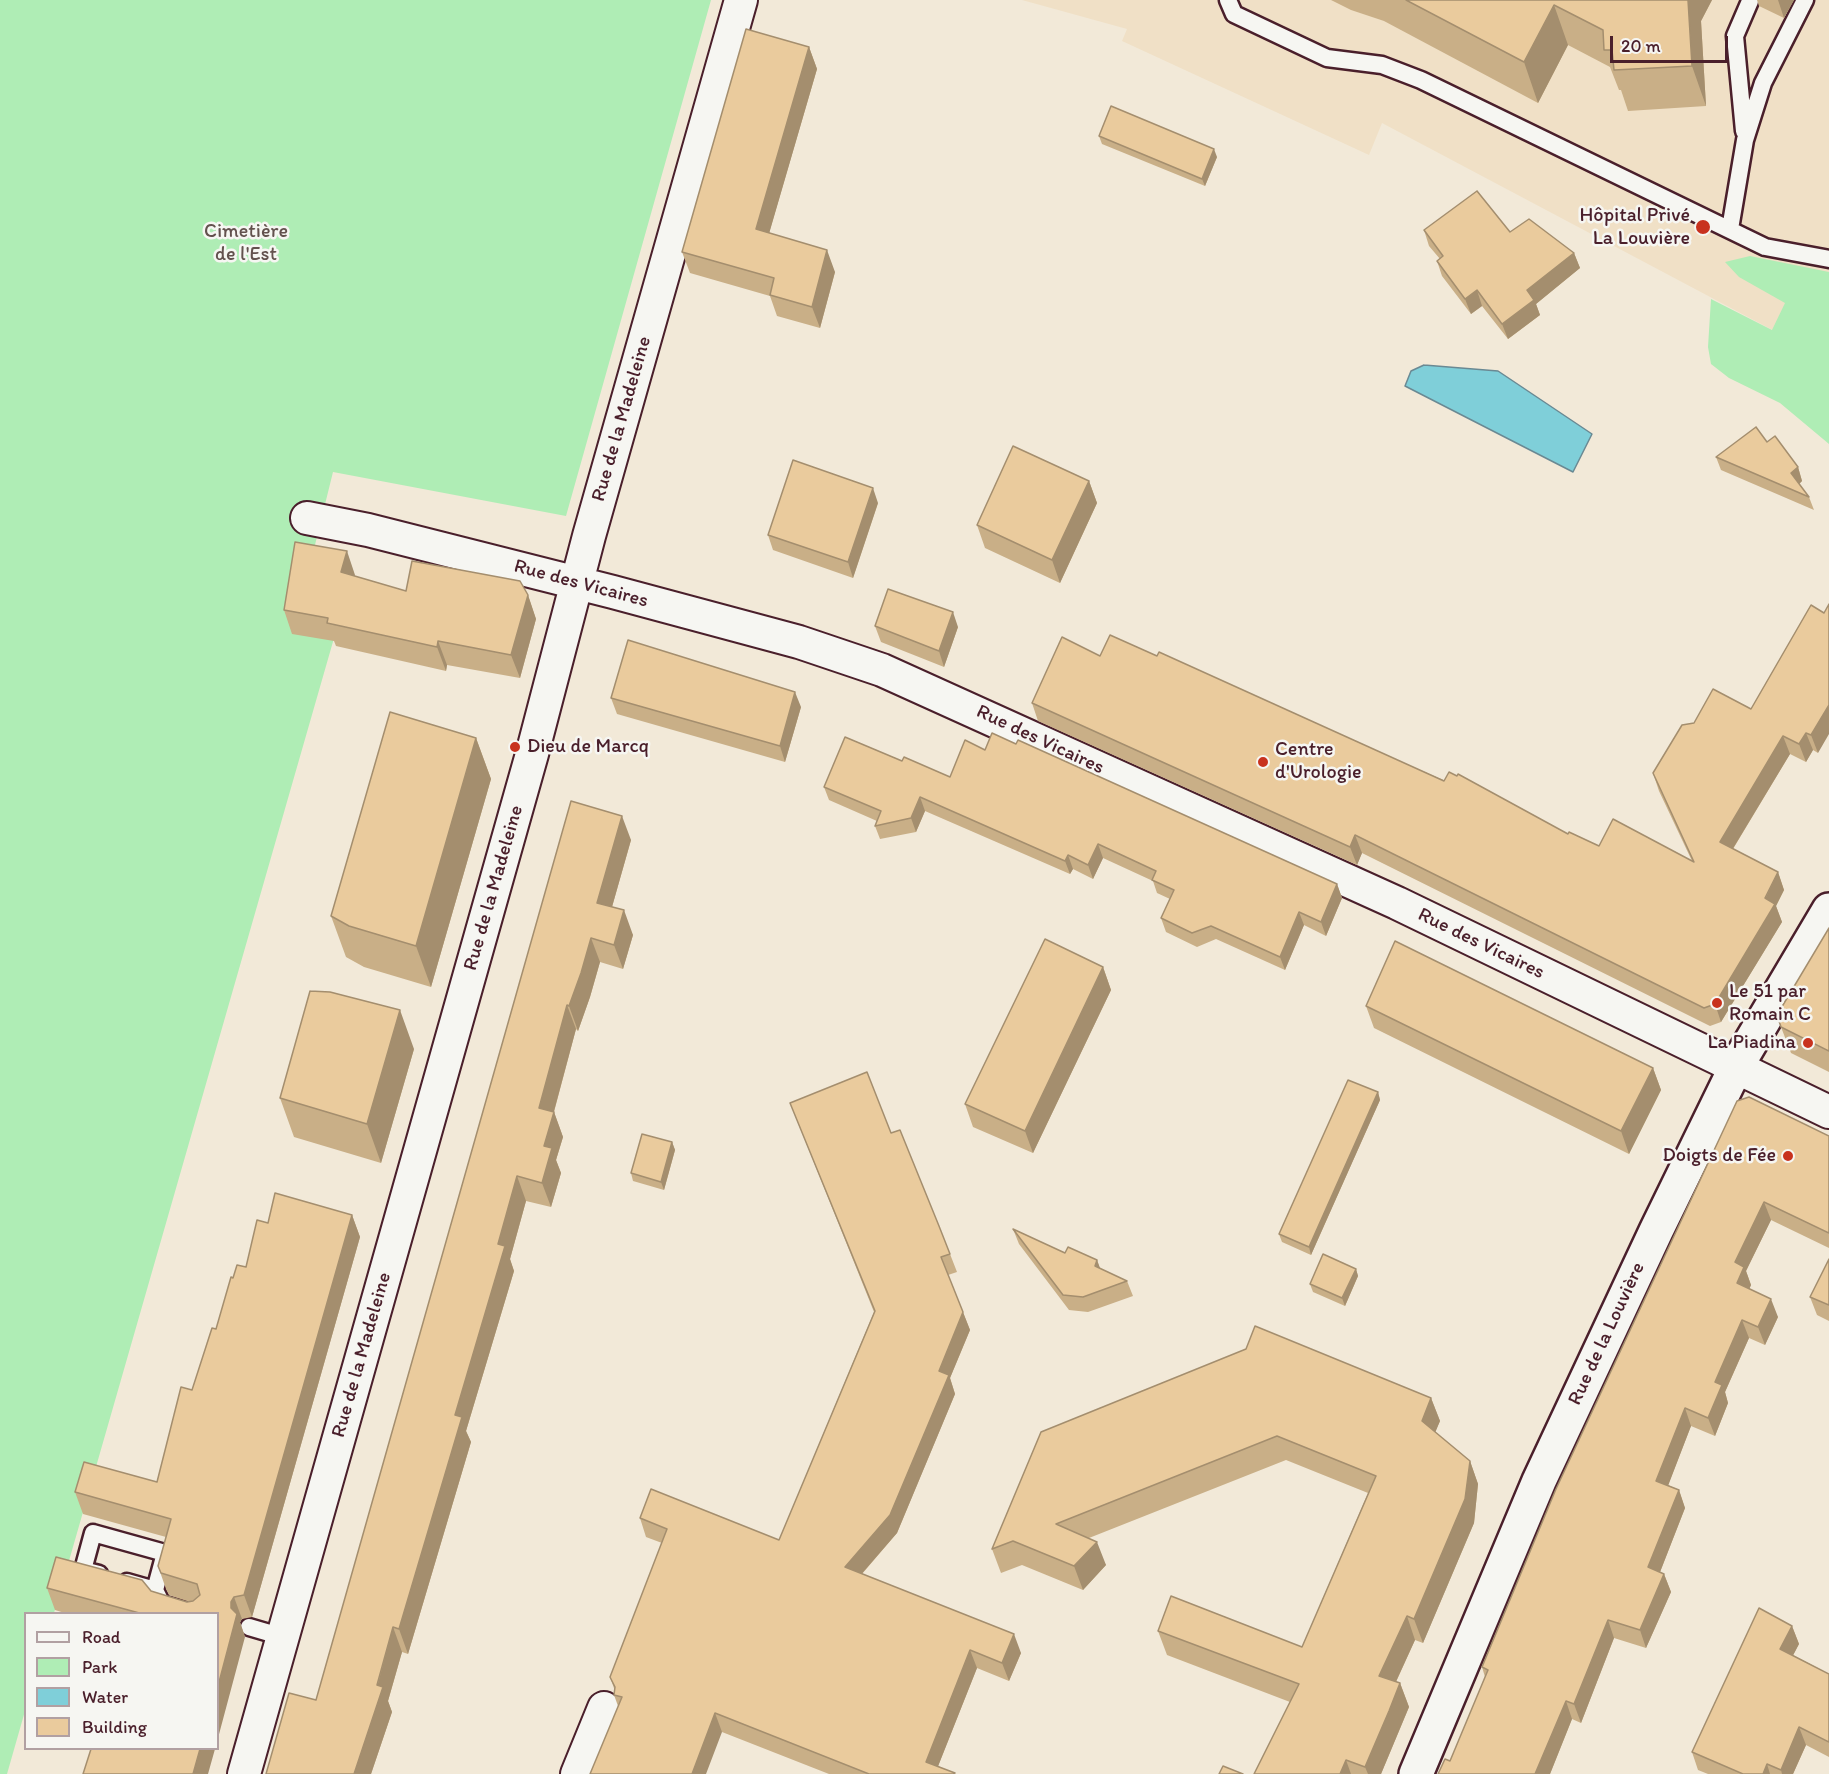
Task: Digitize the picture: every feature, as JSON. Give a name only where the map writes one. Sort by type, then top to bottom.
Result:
[{"type":"street","name":"Rue de la Madeleine","points":[[244,1774],[532,754],[576,583],[741,0]]},
{"type":"street","name":"Rue des Vicaires","points":[[307,518],[368,530],[799,642],[924,687],[1397,903],[1829,1112]]},
{"type":"street","name":"Rue de la Louvière","points":[[1416,1774],[1539,1481],[1736,1066],[1829,910]]},
{"type":"street","points":[[577,1774],[604,1708]]},
{"type":"lane","points":[[1228,0],[1234,14],[1327,58],[1382,65],[1421,80],[1765,247],[1829,259]]},
{"type":"lane","points":[[1730,229],[1745,140],[1763,83],[1805,0]]},
{"type":"lane","points":[[1745,140],[1735,36],[1750,1]]},
{"type":"lane","points":[[154,1590],[165,1553],[93,1533],[83,1570],[154,1590],[162,1604],[191,1612]]},
{"type":"lane","points":[[249,1627],[283,1637]]},
{"type":"shaded area","name":"Hôpital Privé La Louvière","points":[[1022,0],[1829,0],[1829,360],[1382,123],[1369,155],[1122,41],[1127,29]]},
{"type":"green space","name":"Cimetière de l'Est","points":[[0,0],[711,0],[566,516],[333,472],[311,561],[353,572],[54,1612],[24,1612],[24,1714],[7,1774],[0,1774]]},
{"type":"green space","points":[[1750,256],[1829,272],[1829,444],[1780,403],[1729,378],[1711,364],[1708,347],[1711,299],[1772,330],[1785,303],[1739,277],[1725,262]]},
{"type":"water","points":[[1424,365],[1498,371],[1592,434],[1573,472],[1405,386],[1411,371]]},
{"type":"building","points":[[1406,0],[1688,0],[1692,66],[1614,70],[1612,50],[1604,50],[1603,30],[1554,5],[1524,62]]},
{"type":"building","points":[[746,29],[809,47],[756,229],[827,250],[812,307],[770,295],[774,278],[682,252]]},
{"type":"building","points":[[1111,106],[1214,149],[1202,179],[1099,136]]},
{"type":"building","points":[[1477,191],[1510,232],[1529,219],[1574,253],[1527,290],[1534,300],[1502,324],[1477,290],[1465,299],[1437,261],[1443,256],[1424,230]]},
{"type":"building","points":[[1756,427],[1767,442],[1775,436],[1798,467],[1791,473],[1809,497],[1716,457]]},
{"type":"building","points":[[1013,446],[1089,481],[1052,560],[977,525]]},
{"type":"building","points":[[793,460],[873,488],[848,562],[768,535]]},
{"type":"building","points":[[295,542],[347,551],[341,572],[406,591],[412,561],[520,581],[528,595],[511,655],[438,641],[437,647],[327,623],[328,618],[284,610]]},
{"type":"building","points":[[888,589],[953,612],[939,651],[875,626]]},
{"type":"building","points":[[1829,604],[1829,705],[1811,735],[1806,733],[1799,744],[1783,736],[1720,842],[1778,872],[1765,898],[1775,904],[1715,1004],[1704,1008],[1355,835],[1350,847],[1032,703],[1062,637],[1100,656],[1110,635],[1157,656],[1159,652],[1444,781],[1449,772],[1457,776],[1458,774],[1568,834],[1569,832],[1599,846],[1613,819],[1694,862],[1653,773],[1682,725],[1694,723],[1713,689],[1751,709],[1811,605],[1824,613]]},
{"type":"building","points":[[628,640],[795,692],[780,746],[611,698]]},
{"type":"building","points":[[390,712],[476,738],[416,946],[349,926],[331,916]]},
{"type":"building","points":[[992,733],[1016,744],[1018,740],[1337,884],[1321,922],[1299,912],[1280,957],[1211,926],[1192,933],[1161,918],[1174,890],[1152,880],[1156,871],[1098,844],[1088,865],[1068,855],[1065,861],[920,797],[911,818],[875,826],[881,811],[824,787],[845,737],[902,761],[904,757],[950,777],[965,740],[985,750]]},
{"type":"building","points":[[571,801],[622,816],[597,903],[624,910],[614,945],[591,938],[581,973],[569,1006],[567,1005],[539,1108],[554,1112],[544,1146],[552,1148],[542,1183],[517,1176],[498,1244],[505,1246],[455,1415],[462,1417],[399,1629],[393,1627],[377,1685],[383,1687],[354,1774],[266,1774],[289,1693],[316,1700]]},
{"type":"building","points":[[1829,928],[1829,1051],[1781,1027],[1777,1015]]},
{"type":"building","points":[[1045,939],[1103,967],[1025,1131],[965,1104]]},
{"type":"building","points":[[1395,941],[1653,1068],[1621,1131],[1366,1006]]},
{"type":"building","points":[[310,991],[330,992],[400,1010],[367,1124],[280,1098]]},
{"type":"building","points":[[867,1072],[891,1133],[900,1130],[939,1226],[950,1254],[941,1257],[963,1312],[939,1371],[949,1375],[890,1515],[845,1567],[1014,1634],[1002,1663],[970,1650],[926,1762],[954,1774],[869,1774],[715,1713],[692,1774],[590,1774],[622,1697],[614,1695],[615,1687],[610,1677],[667,1529],[640,1518],[651,1489],[779,1540],[875,1311],[790,1103]]},
{"type":"building","points":[[1348,1080],[1378,1092],[1309,1247],[1279,1234]]},
{"type":"building","points":[[1749,1097],[1829,1136],[1829,1233],[1764,1202],[1735,1262],[1744,1267],[1737,1283],[1771,1299],[1758,1327],[1742,1320],[1715,1382],[1722,1385],[1708,1418],[1685,1408],[1656,1481],[1679,1490],[1648,1567],[1664,1574],[1640,1630],[1608,1620],[1574,1704],[1566,1701],[1535,1774],[1438,1774],[1445,1759],[1450,1761],[1488,1670],[1482,1667],[1556,1489],[1737,1101]]},
{"type":"building","points":[[642,1134],[672,1142],[661,1182],[631,1173]]},
{"type":"building","points":[[275,1193],[352,1215],[244,1595],[234,1597],[231,1602],[231,1608],[237,1614],[219,1682],[219,1612],[136,1612],[47,1588],[56,1557],[142,1580],[151,1591],[187,1602],[193,1601],[200,1595],[197,1584],[161,1573],[158,1566],[171,1519],[75,1492],[84,1462],[157,1482],[181,1387],[192,1390],[212,1328],[216,1329],[231,1277],[233,1278],[237,1265],[246,1267],[257,1220],[268,1223]]},
{"type":"building","points":[[1013,1229],[1065,1253],[1068,1247],[1097,1260],[1095,1266],[1127,1281],[1083,1297],[1063,1295]]},
{"type":"building","points":[[1323,1254],[1356,1269],[1342,1298],[1310,1284]]},
{"type":"building","points":[[1829,1259],[1829,1305],[1810,1297]]},
{"type":"building","points":[[1255,1326],[1431,1398],[1422,1421],[1470,1461],[1465,1499],[1414,1619],[1407,1616],[1379,1676],[1400,1683],[1389,1711],[1365,1767],[1346,1760],[1340,1774],[1254,1774],[1299,1684],[1158,1631],[1171,1596],[1302,1647],[1376,1476],[1277,1436],[1056,1524],[1097,1542],[1074,1566],[1013,1541],[992,1549],[1041,1432],[1246,1349]]},
{"type":"building","points":[[1759,1608],[1792,1626],[1780,1649],[1829,1674],[1829,1742],[1799,1727],[1781,1770],[1767,1764],[1763,1774],[1743,1774],[1692,1752]]},
{"type":"building","points":[[91,1750],[200,1750],[193,1774],[83,1774]]},
{"type":"building","points":[[1223,1766],[1243,1774],[1219,1774]]},
{"type":"place","name":"Hôpital Privé La Louvière","points":[[1703,227]]},
{"type":"place","name":"Dieu de Marcq","points":[[515,747]]},
{"type":"place","name":"Centre d'Urologie","points":[[1263,762]]},
{"type":"place","name":"Le 51 par Romain C","points":[[1717,1003]]},
{"type":"place","name":"La Piadina","points":[[1808,1043]]},
{"type":"place","name":"Doigts de Fée","points":[[1788,1156]]}]
